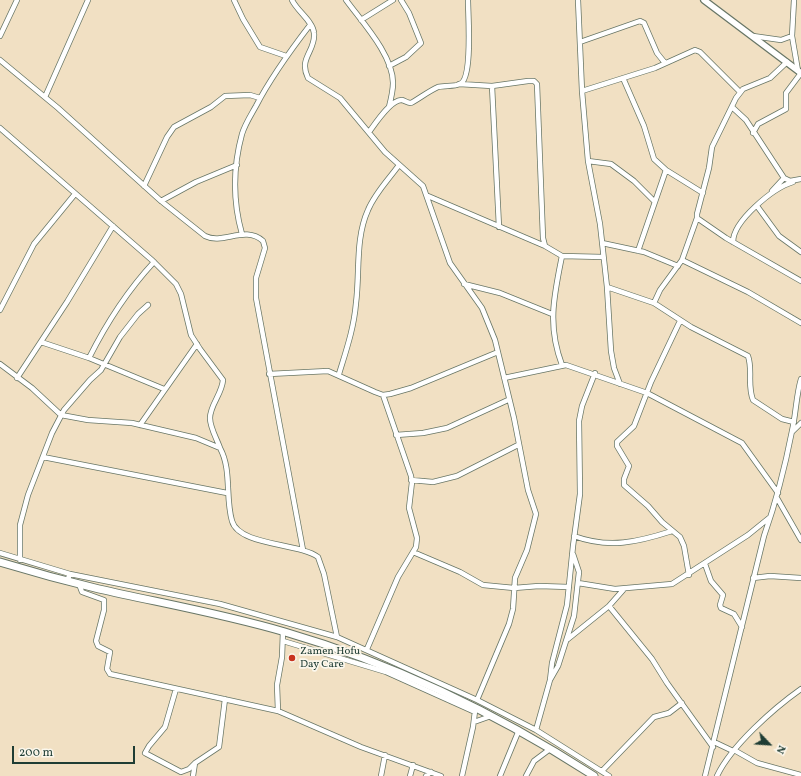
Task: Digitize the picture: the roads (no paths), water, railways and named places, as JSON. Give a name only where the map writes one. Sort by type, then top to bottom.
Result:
[{"type":"main road","points":[[0,562],[79,584],[284,631],[390,668],[476,706],[550,748],[594,776]]},
{"type":"street","points":[[0,36],[18,0]]},
{"type":"street","points":[[45,97],[88,0]]},
{"type":"street","points":[[234,0],[243,19],[260,47],[286,56]]},
{"type":"street","points":[[292,0],[310,25],[314,34],[305,64],[308,78],[340,98],[385,152],[423,186],[428,196],[450,263],[488,319],[498,352],[508,400],[514,418],[518,445],[528,490],[536,514],[527,550],[515,578],[513,608],[507,630],[476,706],[462,776]]},
{"type":"street","points":[[346,0],[368,29],[390,66],[393,82],[388,107]]},
{"type":"street","points":[[361,20],[393,0]]},
{"type":"street","points":[[390,66],[406,57],[421,44],[409,13],[401,0]]},
{"type":"street","points":[[460,84],[464,81],[467,73],[468,0]]},
{"type":"street","points":[[578,0],[582,91],[588,160],[598,209],[607,287],[611,351],[614,368],[620,384]]},
{"type":"street","points":[[704,0],[800,72]]},
{"type":"street","points":[[753,133],[758,124],[786,109],[785,97],[787,90],[800,72],[792,36],[794,0]]},
{"type":"street","points":[[580,42],[640,21],[644,23],[657,53],[666,63]]},
{"type":"street","points":[[242,234],[236,214],[237,165],[242,134],[260,98],[286,56],[310,25]]},
{"type":"street","points":[[753,36],[781,40],[792,36]]},
{"type":"street","points":[[582,91],[655,68],[692,51],[698,50],[740,92]]},
{"type":"street","points":[[0,60],[45,97],[161,201],[210,238],[242,234],[259,238],[264,244],[254,287],[302,550]]},
{"type":"street","points":[[654,303],[663,285],[682,260],[697,218],[697,211],[709,168],[712,147],[740,92],[770,78],[786,62]]},
{"type":"street","points":[[623,78],[644,126],[654,159],[666,170],[702,194]]},
{"type":"street","points":[[369,132],[388,107],[400,100],[411,103],[439,87],[460,84],[492,86],[528,80],[534,81],[537,84],[543,238],[545,246]]},
{"type":"street","points":[[492,86],[499,227]]},
{"type":"street","points":[[144,186],[167,137],[174,127],[211,106],[225,96],[250,95],[260,98]]},
{"type":"street","points":[[732,107],[746,120],[753,133],[763,145],[784,178],[794,181]]},
{"type":"street","points":[[0,128],[154,262],[176,284],[191,335],[223,380],[219,395],[210,413],[210,418],[227,465],[227,493],[232,523],[236,528],[249,536],[314,554],[321,563],[337,637]]},
{"type":"street","points":[[588,160],[611,164],[634,181],[654,201]]},
{"type":"street","points":[[161,201],[196,182],[237,165]]},
{"type":"street","points":[[339,374],[353,324],[360,243],[364,219],[371,202],[400,165]]},
{"type":"street","points":[[638,251],[654,201],[666,170]]},
{"type":"street","points":[[733,242],[733,236],[747,216],[784,178]]},
{"type":"street","points":[[767,197],[794,181],[801,179]]},
{"type":"street","points":[[0,310],[34,244],[75,194]]},
{"type":"street","points":[[428,196],[545,246],[562,256],[603,257]]},
{"type":"street","points":[[757,206],[779,236],[801,252]]},
{"type":"street","points":[[697,218],[726,238],[801,281]]},
{"type":"street","points":[[17,378],[113,226]]},
{"type":"street","points":[[726,238],[733,236]]},
{"type":"street","points":[[602,243],[638,251],[678,266]]},
{"type":"street","points":[[562,256],[552,314],[557,352],[562,365]]},
{"type":"street","points":[[682,260],[748,292],[801,323]]},
{"type":"street","points":[[89,358],[98,339],[136,281],[154,262]]},
{"type":"street","points":[[464,284],[500,293],[552,314]]},
{"type":"street","points":[[607,287],[654,303],[680,321],[748,356],[750,361],[749,383],[753,400],[782,419],[794,421],[801,420]]},
{"type":"street","points":[[20,560],[20,528],[28,495],[61,415],[105,364],[120,337],[138,314],[148,305]]},
{"type":"street","points":[[680,321],[647,393],[634,426],[618,442],[618,446],[629,466],[624,483],[672,531],[680,536],[683,542],[689,575]]},
{"type":"street","points":[[40,342],[105,364],[164,389]]},
{"type":"street","points":[[140,425],[197,344]]},
{"type":"street","points":[[269,374],[320,370],[339,374],[383,395],[411,388],[498,352]]},
{"type":"street","points":[[0,364],[61,415],[140,425],[196,438],[220,448]]},
{"type":"street","points":[[504,378],[566,365],[595,373],[620,384],[647,393],[742,443],[778,493]]},
{"type":"street","points":[[536,730],[550,680],[552,663],[567,606],[570,588],[572,552],[580,494],[579,421],[582,406],[595,373]]},
{"type":"street","points":[[706,776],[753,578],[764,536],[777,498],[792,432],[796,395],[801,379]]},
{"type":"street","points":[[367,649],[398,577],[413,552],[416,538],[409,508],[411,480],[383,395]]},
{"type":"street","points":[[396,435],[423,434],[441,430],[508,400]]},
{"type":"street","points":[[792,432],[801,423]]},
{"type":"street","points":[[411,480],[433,482],[457,476],[518,445]]},
{"type":"street","points":[[43,457],[227,493]]},
{"type":"street","points":[[777,498],[801,540]]},
{"type":"street","points":[[773,511],[783,510]]},
{"type":"street","points":[[578,583],[608,589],[624,589],[672,584],[689,575],[756,529],[770,517]]},
{"type":"street","points":[[756,529],[764,536]]},
{"type":"street","points":[[574,536],[593,543],[612,544],[660,535],[672,531]]},
{"type":"street","points":[[413,552],[460,572],[478,583],[514,588],[539,586],[570,588]]},
{"type":"street","points":[[550,680],[558,666],[574,616],[579,572],[572,552]]},
{"type":"street","points":[[0,553],[70,574],[220,604],[337,637],[367,649],[476,706]]},
{"type":"street","points":[[705,564],[711,581],[723,595],[720,605],[721,608],[737,616],[742,627]]},
{"type":"street","points":[[67,581],[70,574]]},
{"type":"street","points":[[753,578],[775,576],[801,578]]},
{"type":"street","points":[[79,584],[82,592],[104,600],[104,610],[96,641],[98,646],[107,649],[110,652],[107,672],[176,689],[278,711],[385,755],[441,776]]},
{"type":"street","points":[[567,640],[609,606],[624,589]]},
{"type":"street","points":[[609,606],[648,653],[682,703],[713,744],[734,750],[757,763],[801,775]]},
{"type":"street","points":[[278,711],[277,685],[282,656],[284,631]]},
{"type":"street","points":[[283,641],[386,672],[536,730],[609,776]]},
{"type":"street","points":[[176,689],[166,727],[149,746],[145,753],[181,772],[189,769],[195,763],[219,747],[225,699]]},
{"type":"street","points":[[717,776],[734,750],[780,705],[801,689]]},
{"type":"street","points":[[602,772],[654,717],[669,713],[682,703]]},
{"type":"street","points":[[474,722],[492,715]]},
{"type":"street","points":[[500,776],[519,730]]},
{"type":"street","points":[[526,776],[534,761],[550,748]]},
{"type":"street","points":[[381,776],[385,755]]},
{"type":"street","points":[[194,776],[195,763]]},
{"type":"street","points":[[410,776],[413,765]]},
{"type":"street","points":[[787,770],[788,776]]},
{"type":"street","points":[[426,776],[431,772]]},
{"type":"place","name":"Zamen Hofu Day Care","points":[[292,658]]}]
